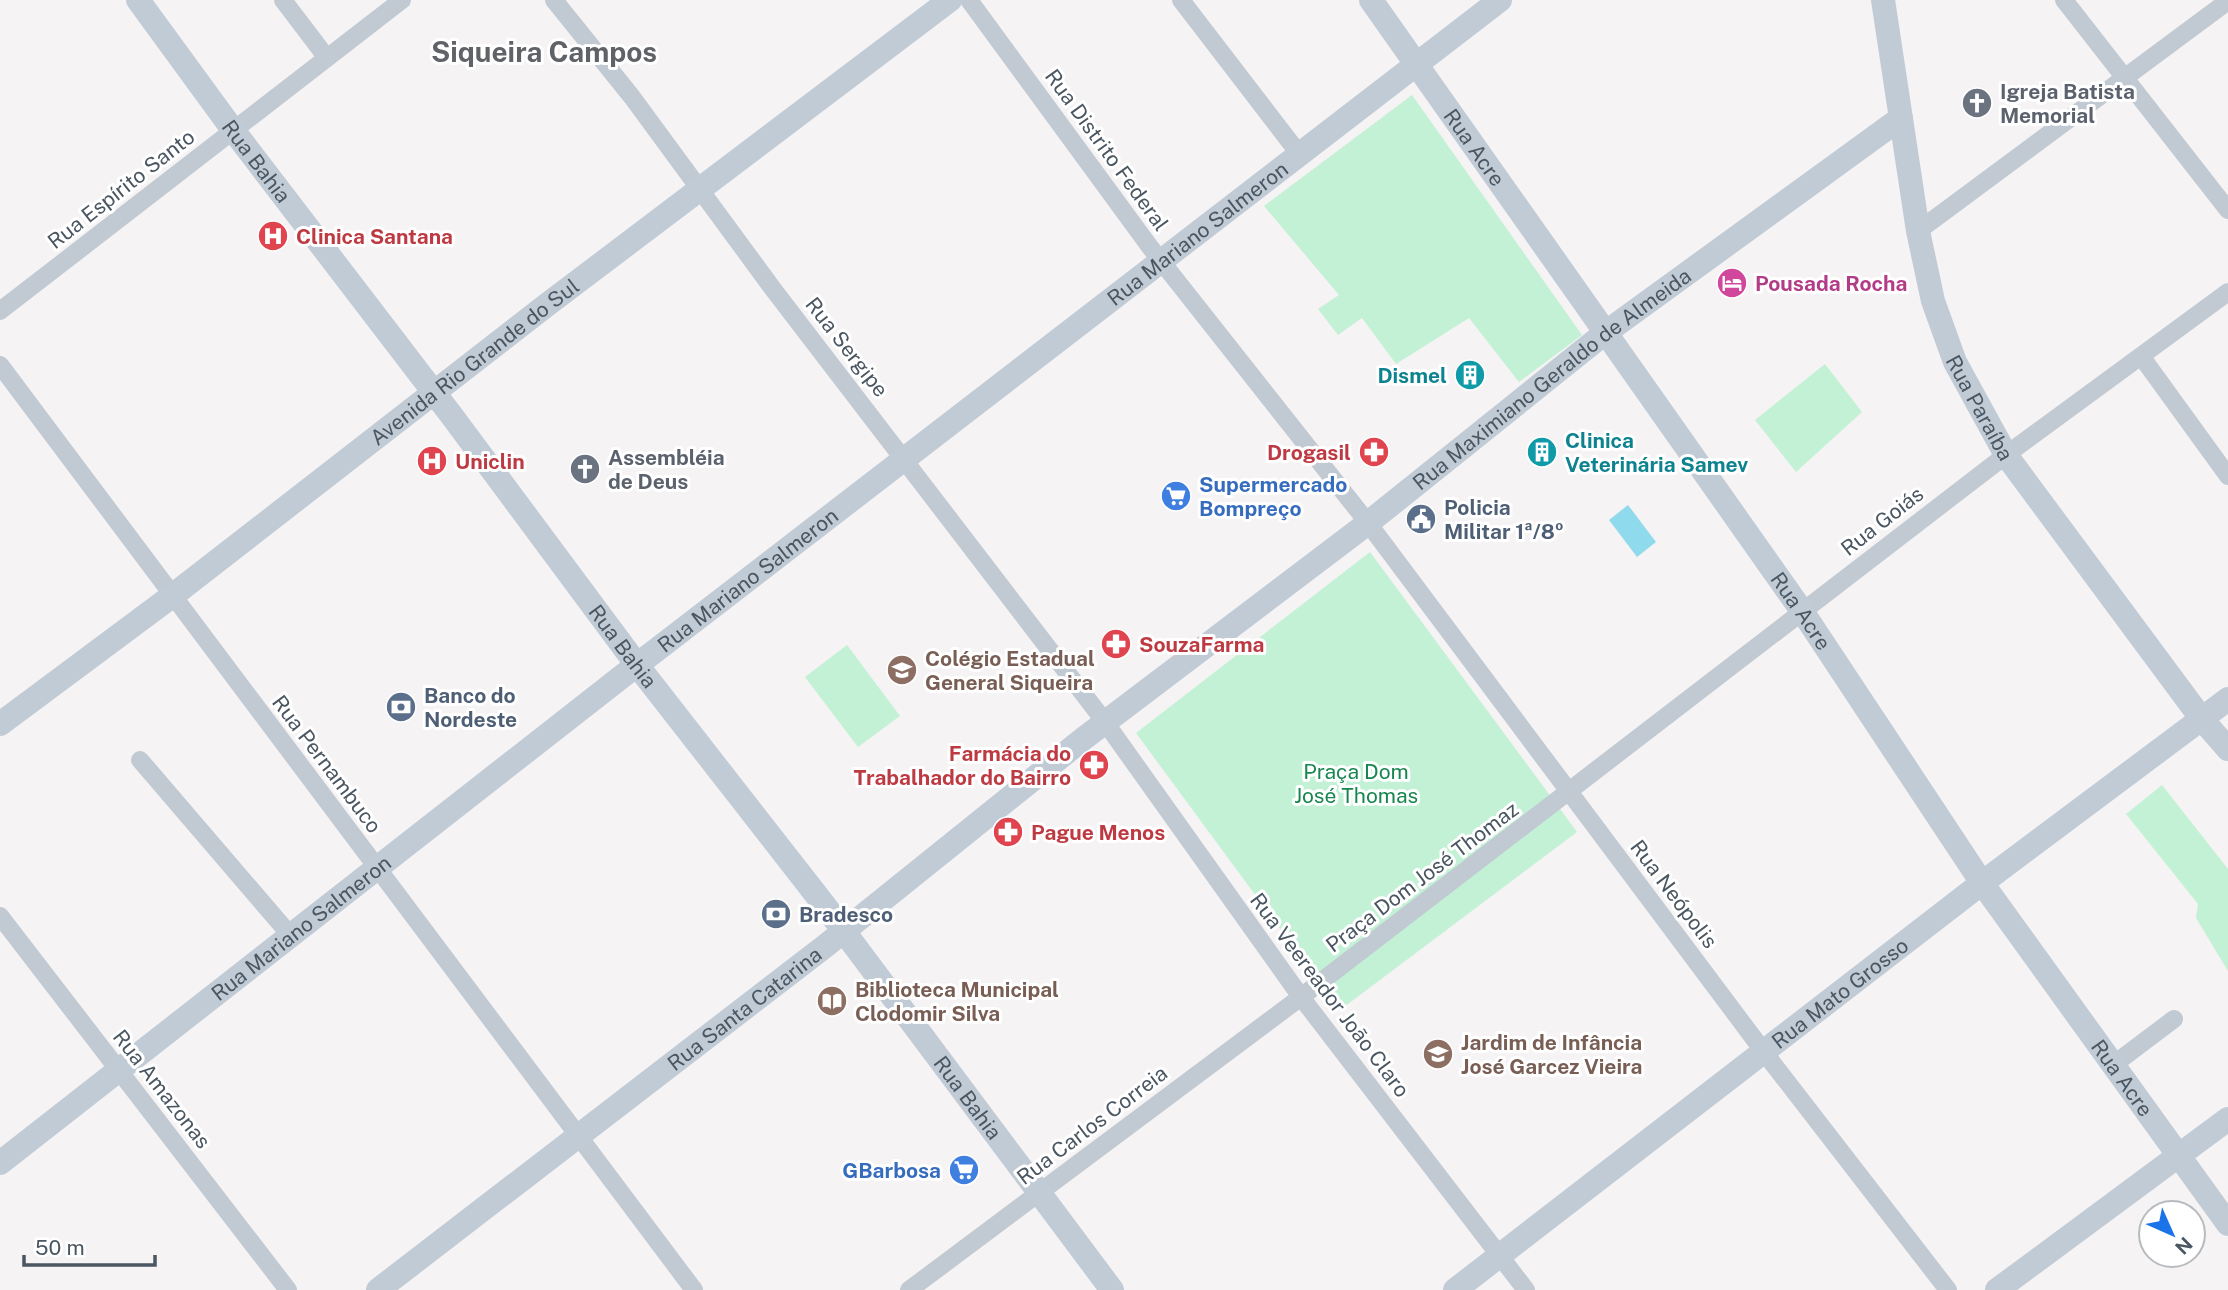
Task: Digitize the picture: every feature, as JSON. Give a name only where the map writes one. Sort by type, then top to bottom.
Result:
[{"type":"main road","name":"Rua Bahia","points":[[138,0],[637,666],[844,931],[1112,1290]]},
{"type":"main road","name":"Avenida Rio Grande do Sul","points":[[0,724],[172,596],[434,392],[950,0]]},
{"type":"main road","name":"Rua Acre","points":[[1371,0],[1802,611],[1982,883],[2228,1224]]},
{"type":"main road","name":"Rua Mariano Salmeron","points":[[0,1163],[905,458],[1500,0]]},
{"type":"main road","name":"Rua Paraíba","points":[[1882,0],[1918,231],[1933,301],[1955,362],[2006,455],[2228,750]]},
{"type":"main road","name":"Rua Maximiano Geraldo de Almeida","points":[[1105,722],[1368,523],[1605,333],[1901,118]]},
{"type":"main road","name":"Rua Mato Grosso","points":[[1455,1290],[1982,883],[2228,699]]},
{"type":"main road","name":"Rua Santa Catarina","points":[[378,1290],[844,931],[1105,722]]},
{"type":"main road","points":[[1997,1290],[2228,1119]]},
{"type":"street","points":[[283,0],[327,58]]},
{"type":"street","name":"Rua Espírito Santo","points":[[0,311],[402,0]]},
{"type":"street","name":"Rua Sergipe","points":[[554,0],[632,97],[773,289],[1105,722]]},
{"type":"street","name":"Rua Distrito Federal","points":[[969,0],[1161,261],[1368,523]]},
{"type":"street","points":[[1181,0],[1300,155]]},
{"type":"street","points":[[2064,0],[2228,210]]},
{"type":"street","points":[[1918,231],[2228,1]]},
{"type":"street","name":"Rua Goiás","points":[[1570,792],[2006,455],[2228,292]]},
{"type":"street","points":[[2141,356],[2228,477]]},
{"type":"street","name":"Rua Pernambuco","points":[[0,365],[694,1290]]},
{"type":"street","name":"Rua Neópolis","points":[[1368,523],[1764,1052],[1948,1290]]},
{"type":"street","name":"Rua Veereador João Claro","points":[[1105,722],[1301,997],[1526,1290]]},
{"type":"street","points":[[140,761],[291,936]]},
{"type":"street","name":"Praça Dom José Thomaz","points":[[1301,997],[1570,792]]},
{"type":"street","name":"Rua Amazonas","points":[[0,915],[288,1290]]},
{"type":"street","name":"Rua Carlos Correia","points":[[909,1290],[1301,997]]},
{"type":"street","points":[[2113,1065],[2174,1018]]},
{"type":"green space","points":[[1412,95],[1582,335],[1519,382],[1469,318],[1396,364],[1362,318],[1338,335],[1318,309],[1339,295],[1264,206]]},
{"type":"green space","points":[[1825,364],[1862,412],[1796,472],[1755,420]]},
{"type":"green space","name":"Praça Dom José Thomas","points":[[1370,552],[1577,832],[1340,1010],[1136,733]]},
{"type":"green space","points":[[847,645],[900,716],[858,747],[805,677]]},
{"type":"green space","points":[[2162,785],[2228,869],[2228,971],[2196,918],[2198,904],[2126,814]]},
{"type":"water","points":[[1628,505],[1656,542],[1637,557],[1609,520]]},
{"type":"place","name":"Igreja Batista Memorial","points":[[1977,103]]},
{"type":"place","name":"Clinica Santana","points":[[273,236]]},
{"type":"place","name":"Pousada Rocha","points":[[1732,283]]},
{"type":"place","name":"Dismel","points":[[1470,375]]},
{"type":"place","name":"Drogasil","points":[[1374,452]]},
{"type":"place","name":"Clinica Veterinária Samev","points":[[1542,452]]},
{"type":"place","name":"Uniclin","points":[[432,461]]},
{"type":"place","name":"Assembléia de Deus","points":[[585,469]]},
{"type":"place","name":"Supermercado Bompreço","points":[[1176,496]]},
{"type":"place","name":"Policia Militar 1ª/8º","points":[[1421,519]]},
{"type":"place","name":"SouzaFarma","points":[[1116,644]]},
{"type":"place","name":"Colégio Estadual General Siqueira","points":[[902,670]]},
{"type":"place","name":"Banco do Nordeste","points":[[401,707]]},
{"type":"place","name":"Farmácia do Trabalhador do Bairro","points":[[1094,765]]},
{"type":"place","name":"Pague Menos","points":[[1008,832]]},
{"type":"place","name":"Bradesco","points":[[776,914]]},
{"type":"place","name":"Biblioteca Municipal Clodomir Silva","points":[[832,1001]]},
{"type":"place","name":"Jardim de Infância José Garcez Vieira","points":[[1438,1054]]},
{"type":"place","name":"GBarbosa","points":[[964,1170]]},
{"type":"district","name":"Siqueira Campos","points":[[544,51]]}]
